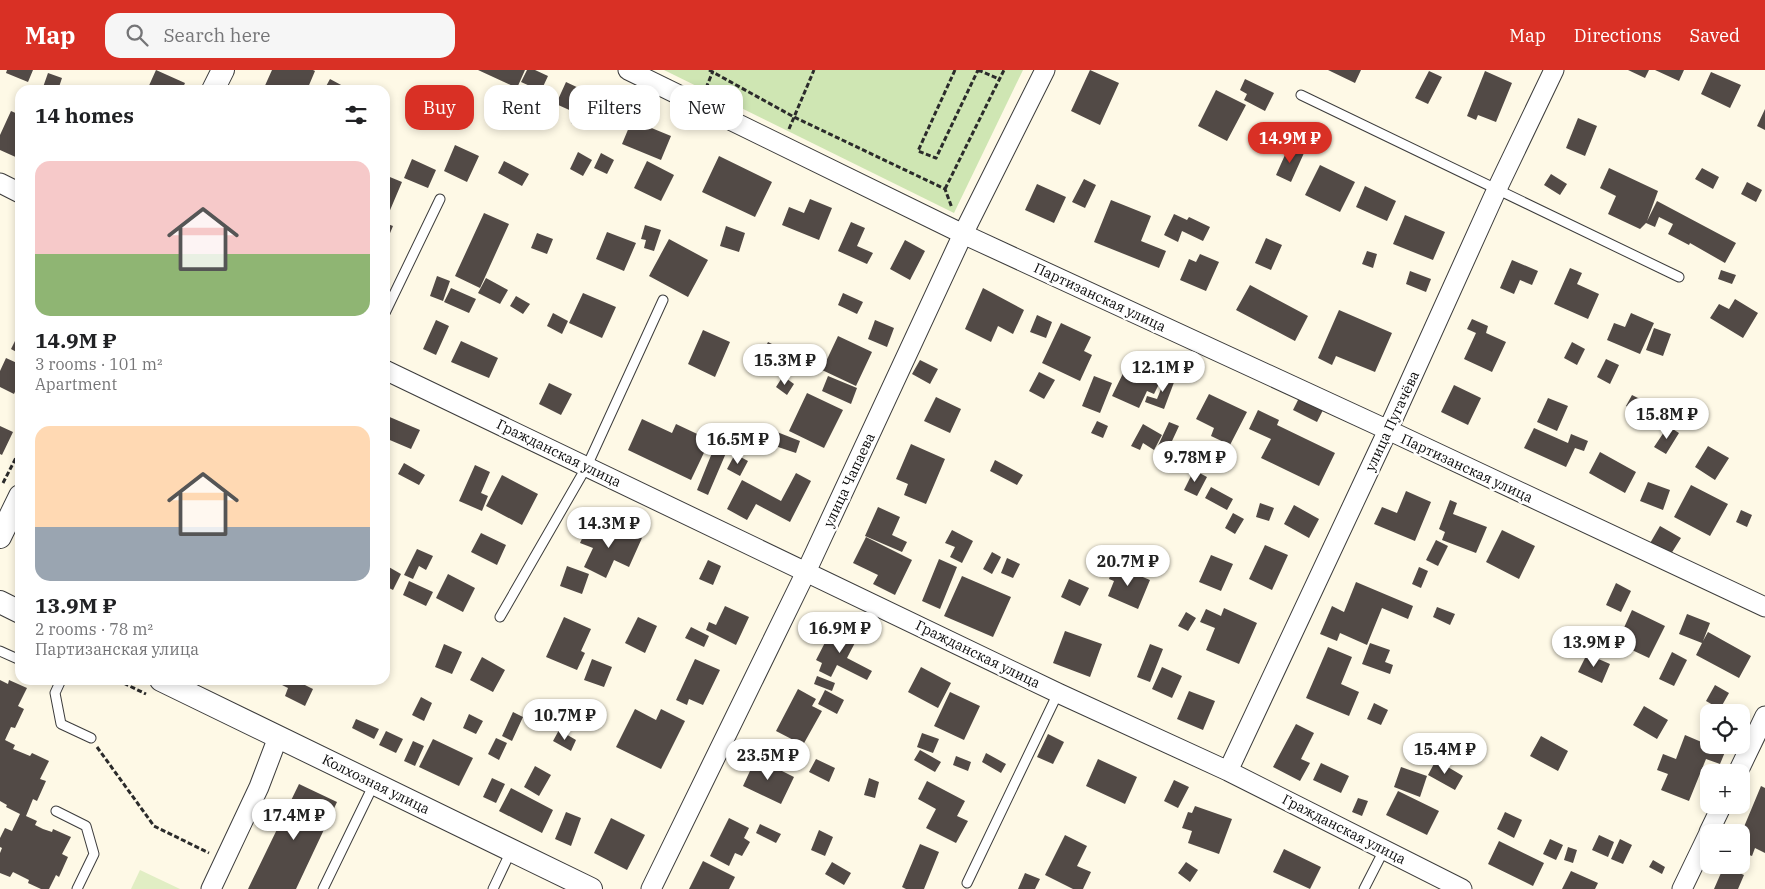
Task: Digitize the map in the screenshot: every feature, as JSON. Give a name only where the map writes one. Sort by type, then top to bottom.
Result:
[{"type":"street","points":[[215,85],[222,70]]},
{"type":"street","name":"Партизанская улица","points":[[628,70],[963,234],[1388,430],[1765,607]]},
{"type":"street","name":"улица Чапаева","points":[[651,889],[806,572],[963,234],[1045,70]]},
{"type":"street","name":"улица Пугачёва","points":[[1228,771],[1388,430],[1497,189],[1554,70]]},
{"type":"street","points":[[0,184],[15,191]]},
{"type":"street","name":"Гражданская улица","points":[[390,372],[1058,692],[1228,771],[1462,889]]},
{"type":"street","points":[[0,537],[15,506]]},
{"type":"street","points":[[0,602],[15,610]]},
{"type":"street","name":"Колхозная улица","points":[[171,685],[591,889]]},
{"type":"street","points":[[1742,764],[1765,716]]},
{"type":"street","points":[[212,889],[259,786],[278,737]]},
{"type":"street","points":[[1682,889],[1700,852]]},
{"type":"lane","points":[[1301,94],[1679,277]]},
{"type":"lane","points":[[390,303],[440,199]]},
{"type":"lane","points":[[500,617],[587,466],[663,300]]},
{"type":"lane","points":[[0,650],[15,658]]},
{"type":"lane","points":[[58,685],[55,693],[61,724],[91,738]]},
{"type":"lane","points":[[967,883],[1058,692]]},
{"type":"lane","points":[[323,889],[374,784]]},
{"type":"lane","points":[[56,811],[86,826],[94,854],[77,889]]},
{"type":"lane","points":[[493,889],[511,850]]},
{"type":"lane","points":[[1364,889],[1384,850]]},
{"type":"path","points":[[712,70],[794,117],[945,189],[1004,70]]},
{"type":"path","points":[[794,117],[814,70]]},
{"type":"path","points":[[955,70],[918,151],[936,158],[978,70],[999,79]]},
{"type":"path","points":[[0,490],[15,460]]},
{"type":"path","points":[[91,738],[154,826],[225,860]]},
{"type":"green space","points":[[664,70],[1023,70],[954,213],[743,109],[743,85],[694,85]]},
{"type":"green space","points":[[140,870],[180,889],[131,889]]},
{"type":"building","points":[[7,70],[33,70],[28,82],[6,73]]},
{"type":"building","points":[[156,70],[185,83],[184,85],[149,85]]},
{"type":"building","points":[[272,70],[315,71],[309,85],[265,85]]},
{"type":"building","points":[[478,70],[525,70],[518,85],[510,85]]},
{"type":"building","points":[[527,70],[535,70],[548,76],[544,85],[528,85],[521,82]]},
{"type":"building","points":[[1090,70],[1119,83],[1100,125],[1071,111]]},
{"type":"building","points":[[1328,70],[1361,70],[1355,83]]},
{"type":"building","points":[[1628,70],[1649,70],[1645,78]]},
{"type":"building","points":[[1655,70],[1684,70],[1679,81]]},
{"type":"building","points":[[1429,71],[1442,77],[1428,104],[1415,98]]},
{"type":"building","points":[[1485,71],[1512,83],[1496,122],[1478,115],[1476,120],[1467,116]]},
{"type":"building","points":[[1711,72],[1741,85],[1730,108],[1701,94]]},
{"type":"building","points":[[48,73],[62,78],[60,85],[44,85]]},
{"type":"building","points":[[330,79],[341,85],[327,85]]},
{"type":"building","points":[[1245,79],[1274,93],[1265,111],[1244,100],[1247,94],[1240,90]]},
{"type":"building","points":[[566,82],[572,85],[569,85],[569,110],[559,105],[559,97]]},
{"type":"building","points":[[1216,90],[1246,105],[1227,141],[1198,126]]},
{"type":"building","points":[[1765,109],[1765,130],[1757,126]]},
{"type":"building","points":[[11,111],[15,113],[15,157],[0,150],[0,135]]},
{"type":"building","points":[[1578,118],[1597,126],[1585,156],[1566,148]]},
{"type":"building","points":[[628,130],[656,130],[671,136],[661,160],[622,144]]},
{"type":"building","points":[[455,145],[479,156],[467,182],[444,171]]},
{"type":"building","points":[[1289,146],[1304,153],[1291,182],[1276,175]]},
{"type":"building","points":[[578,152],[592,160],[583,176],[570,169]]},
{"type":"building","points":[[601,153],[614,160],[607,174],[594,168]]},
{"type":"building","points":[[719,156],[772,182],[755,217],[702,192]]},
{"type":"building","points":[[412,159],[436,170],[428,188],[404,178]]},
{"type":"building","points":[[504,161],[529,174],[522,186],[498,173]]},
{"type":"building","points":[[647,161],[674,175],[661,201],[634,188]]},
{"type":"building","points":[[1320,165],[1355,182],[1340,212],[1305,195]]},
{"type":"building","points":[[1609,168],[1658,191],[1647,221],[1657,201],[1736,243],[1725,263],[1690,243],[1689,245],[1668,234],[1673,224],[1659,217],[1655,227],[1646,223],[1640,229],[1608,214],[1616,196],[1600,188]]},
{"type":"building","points":[[1702,168],[1719,177],[1713,189],[1695,179]]},
{"type":"building","points":[[1551,174],[1567,184],[1560,195],[1544,185]]},
{"type":"building","points":[[390,177],[402,182],[390,210]]},
{"type":"building","points":[[1084,179],[1096,185],[1085,208],[1072,202]]},
{"type":"building","points":[[1747,182],[1762,190],[1756,202],[1741,194]]},
{"type":"building","points":[[1037,184],[1066,197],[1054,223],[1025,210]]},
{"type":"building","points":[[1365,186],[1396,201],[1387,221],[1356,207]]},
{"type":"building","points":[[810,199],[832,208],[819,240],[782,225],[789,207],[804,213]]},
{"type":"building","points":[[1111,200],[1151,216],[1141,241],[1166,251],[1159,268],[1094,242]]},
{"type":"building","points":[[484,213],[509,224],[480,288],[455,276]]},
{"type":"building","points":[[1174,214],[1187,220],[1189,217],[1210,227],[1203,241],[1182,231],[1178,242],[1164,235]]},
{"type":"building","points":[[1405,215],[1445,232],[1433,260],[1393,244]]},
{"type":"building","points":[[851,222],[865,228],[857,246],[873,253],[867,264],[838,251]]},
{"type":"building","points":[[645,225],[661,230],[654,251],[644,248],[646,240],[641,239]]},
{"type":"building","points":[[726,226],[745,233],[739,252],[720,246]]},
{"type":"building","points":[[607,232],[636,243],[624,271],[596,259]]},
{"type":"building","points":[[537,233],[553,239],[547,254],[531,248]]},
{"type":"building","points":[[1266,238],[1282,245],[1271,270],[1255,263]]},
{"type":"building","points":[[669,239],[708,260],[688,297],[649,276]]},
{"type":"building","points":[[905,240],[925,251],[910,280],[890,269]]},
{"type":"building","points":[[1367,251],[1377,254],[1373,268],[1362,264]]},
{"type":"building","points":[[1200,254],[1219,262],[1206,291],[1180,280],[1189,259],[1196,262]]},
{"type":"building","points":[[1512,260],[1538,271],[1532,285],[1520,280],[1514,294],[1500,288]]},
{"type":"building","points":[[1570,268],[1582,273],[1577,284],[1599,294],[1588,319],[1554,304]]},
{"type":"building","points":[[1721,270],[1736,275],[1732,284],[1718,279]]},
{"type":"building","points":[[1410,271],[1431,279],[1426,292],[1406,284]]},
{"type":"building","points":[[437,276],[450,281],[443,301],[430,296]]},
{"type":"building","points":[[486,278],[508,290],[500,304],[478,293]]},
{"type":"building","points":[[1250,285],[1308,316],[1295,341],[1236,310]]},
{"type":"building","points":[[451,288],[476,299],[469,313],[444,302]]},
{"type":"building","points":[[983,288],[1024,310],[1013,334],[998,326],[991,342],[965,329]]},
{"type":"building","points":[[583,293],[616,307],[602,338],[569,323]]},
{"type":"building","points":[[843,293],[863,302],[857,314],[838,305]]},
{"type":"building","points":[[516,296],[530,304],[523,314],[510,306]]},
{"type":"building","points":[[1735,299],[1758,313],[1743,338],[1710,318],[1719,304],[1729,309]]},
{"type":"building","points":[[1339,310],[1392,333],[1375,372],[1336,356],[1332,365],[1318,358]]},
{"type":"building","points":[[553,313],[568,321],[562,334],[547,326]]},
{"type":"building","points":[[1631,313],[1654,323],[1640,354],[1607,340],[1614,323],[1625,327]]},
{"type":"building","points":[[1037,315],[1052,322],[1046,338],[1030,332]]},
{"type":"building","points":[[1472,319],[1488,326],[1486,333],[1506,342],[1492,372],[1464,359],[1476,333],[1467,329]]},
{"type":"building","points":[[436,320],[449,326],[436,355],[423,349]]},
{"type":"building","points":[[875,320],[894,328],[887,347],[868,339]]},
{"type":"building","points":[[1061,323],[1091,337],[1084,351],[1092,355],[1080,381],[1042,363]]},
{"type":"building","points":[[1654,328],[1671,334],[1663,356],[1646,350]]},
{"type":"building","points":[[703,330],[730,342],[715,377],[688,364]]},
{"type":"building","points":[[838,336],[872,352],[856,386],[822,370]]},
{"type":"building","points":[[15,341],[15,351],[11,349]]},
{"type":"building","points":[[461,341],[498,358],[489,378],[451,362]]},
{"type":"building","points":[[768,342],[794,355],[787,370],[761,356]]},
{"type":"building","points":[[1572,342],[1585,349],[1577,365],[1564,358]]},
{"type":"building","points":[[801,345],[816,350],[811,366],[795,361]]},
{"type":"building","points":[[6,358],[15,362],[14,394],[0,387],[0,371]]},
{"type":"building","points":[[1130,359],[1164,374],[1154,394],[1147,391],[1139,408],[1112,396]]},
{"type":"building","points":[[1606,359],[1619,365],[1610,384],[1597,377]]},
{"type":"building","points":[[920,360],[938,369],[930,384],[912,374]]},
{"type":"building","points":[[1039,372],[1055,380],[1044,399],[1029,391]]},
{"type":"building","points":[[1167,374],[1176,377],[1164,409],[1145,402],[1147,396],[1157,399]]},
{"type":"building","points":[[783,376],[794,384],[787,395],[776,387]]},
{"type":"building","points":[[828,376],[857,388],[851,404],[822,391]]},
{"type":"building","points":[[1094,376],[1112,383],[1100,413],[1082,406]]},
{"type":"building","points":[[549,383],[572,394],[561,415],[539,404]]},
{"type":"building","points":[[1454,385],[1481,398],[1468,425],[1441,412]]},
{"type":"building","points":[[807,393],[843,410],[824,448],[789,431]]},
{"type":"building","points":[[1209,394],[1247,412],[1230,445],[1211,436],[1214,428],[1196,419]]},
{"type":"building","points":[[1301,394],[1325,406],[1317,422],[1293,410]]},
{"type":"building","points":[[1632,395],[1650,404],[1645,415],[1626,406]]},
{"type":"building","points":[[936,397],[961,409],[950,433],[924,421]]},
{"type":"building","points":[[1548,398],[1568,406],[1557,431],[1537,422]]},
{"type":"building","points":[[1258,410],[1279,420],[1277,425],[1335,453],[1319,486],[1261,458],[1271,439],[1249,429]]},
{"type":"building","points":[[390,417],[420,430],[411,449],[390,440]]},
{"type":"building","points":[[642,419],[672,433],[676,424],[710,440],[691,480],[628,450]]},
{"type":"building","points":[[1097,421],[1108,426],[1103,438],[1091,433]]},
{"type":"building","points":[[1169,422],[1179,426],[1166,454],[1156,450]]},
{"type":"building","points":[[1143,424],[1162,435],[1154,450],[1143,443],[1140,450],[1131,446]]},
{"type":"building","points":[[0,426],[13,432],[2,455],[0,454]]},
{"type":"building","points":[[1668,426],[1679,433],[1666,454],[1654,447]]},
{"type":"building","points":[[1534,428],[1568,443],[1571,434],[1588,441],[1584,451],[1575,448],[1566,467],[1524,448]]},
{"type":"building","points":[[777,432],[800,441],[796,453],[772,445]]},
{"type":"building","points":[[911,444],[945,459],[926,504],[904,495],[908,484],[896,479]]},
{"type":"building","points":[[1708,446],[1729,458],[1715,480],[1695,467]]},
{"type":"building","points":[[714,448],[726,453],[708,495],[697,490]]},
{"type":"building","points":[[1600,452],[1636,472],[1625,493],[1589,473]]},
{"type":"building","points":[[735,454],[748,461],[740,476],[727,469]]},
{"type":"building","points":[[995,460],[1023,475],[1017,485],[990,471]]},
{"type":"building","points":[[404,463],[425,475],[419,485],[398,474]]},
{"type":"building","points":[[475,465],[490,472],[481,493],[488,496],[482,511],[459,501]]},
{"type":"building","points":[[1194,470],[1207,477],[1197,496],[1184,490]]},
{"type":"building","points":[[796,473],[811,481],[790,522],[756,504],[747,520],[727,509],[742,480],[781,501]]},
{"type":"building","points":[[502,475],[538,494],[522,525],[486,506]]},
{"type":"building","points":[[1648,482],[1670,490],[1663,510],[1640,501]]},
{"type":"building","points":[[1691,485],[1728,504],[1710,536],[1674,517]]},
{"type":"building","points":[[1211,487],[1233,499],[1227,510],[1205,498]]},
{"type":"building","points":[[1406,491],[1431,502],[1415,541],[1374,524],[1382,507],[1397,513]]},
{"type":"building","points":[[1450,500],[1457,503],[1453,514],[1487,527],[1476,553],[1442,540],[1445,532],[1439,529]]},
{"type":"building","points":[[1260,503],[1274,508],[1269,521],[1256,517]]},
{"type":"building","points":[[1294,505],[1319,519],[1309,538],[1284,524]]},
{"type":"building","points":[[878,507],[900,517],[892,535],[907,542],[902,552],[865,536]]},
{"type":"building","points":[[1741,510],[1752,515],[1747,527],[1736,522]]},
{"type":"building","points":[[1233,513],[1244,519],[1235,534],[1225,528]]},
{"type":"building","points":[[589,524],[621,538],[624,530],[642,538],[629,567],[614,560],[606,578],[584,567],[593,548],[580,543]]},
{"type":"building","points":[[1660,526],[1681,538],[1669,557],[1649,545]]},
{"type":"building","points":[[952,530],[973,541],[962,563],[950,557],[955,547],[945,543]]},
{"type":"building","points":[[1502,530],[1535,546],[1519,579],[1486,562]]},
{"type":"building","points":[[481,533],[506,545],[497,565],[471,552]]},
{"type":"building","points":[[866,537],[912,560],[895,595],[873,584],[878,575],[853,563]]},
{"type":"building","points":[[1436,540],[1448,546],[1438,566],[1426,560]]},
{"type":"building","points":[[1265,545],[1288,555],[1272,590],[1249,579]]},
{"type":"building","points":[[417,549],[433,556],[426,570],[419,566],[413,579],[404,575]]},
{"type":"building","points":[[992,552],[1001,557],[992,574],[983,569]]},
{"type":"building","points":[[1211,555],[1233,564],[1221,591],[1199,582]]},
{"type":"building","points":[[1007,558],[1020,564],[1013,578],[1001,573]]},
{"type":"building","points":[[939,559],[957,567],[940,609],[922,601]]},
{"type":"building","points":[[708,560],[721,566],[713,585],[699,579]]},
{"type":"building","points":[[1114,565],[1150,580],[1138,609],[1108,596],[1114,581],[1109,579]]},
{"type":"building","points":[[567,566],[589,574],[582,594],[560,586]]},
{"type":"building","points":[[1419,567],[1428,571],[1421,588],[1412,584]]},
{"type":"building","points":[[390,568],[401,574],[393,590],[390,588]]},
{"type":"building","points":[[448,574],[475,588],[463,612],[436,598]]},
{"type":"building","points":[[962,576],[1011,597],[993,637],[944,616]]},
{"type":"building","points":[[1069,579],[1089,588],[1080,606],[1061,597]]},
{"type":"building","points":[[409,581],[433,592],[426,606],[403,595]]},
{"type":"building","points":[[1356,582],[1413,606],[1408,619],[1382,608],[1367,645],[1340,633],[1337,641],[1320,634],[1332,606],[1344,612]]},
{"type":"building","points":[[1616,583],[1631,591],[1621,612],[1606,605]]},
{"type":"building","points":[[725,606],[749,617],[736,645],[706,630],[709,622],[716,625]]},
{"type":"building","points":[[1437,607],[1455,614],[1450,625],[1433,617]]},
{"type":"building","points":[[1224,608],[1257,623],[1239,664],[1206,650],[1215,628],[1200,622],[1206,609],[1221,616]]},
{"type":"building","points":[[1632,610],[1665,626],[1649,658],[1617,643]]},
{"type":"building","points":[[1186,612],[1196,618],[1188,631],[1178,626]]},
{"type":"building","points":[[1687,614],[1710,623],[1703,641],[1708,632],[1751,656],[1739,678],[1696,655],[1702,643],[1679,634]]},
{"type":"building","points":[[564,617],[591,629],[581,651],[585,653],[577,670],[546,657]]},
{"type":"building","points":[[638,617],[657,626],[645,653],[625,643]]},
{"type":"building","points":[[834,625],[858,637],[847,658],[872,671],[867,680],[837,665],[831,677],[819,671],[822,663],[816,660]]},
{"type":"building","points":[[691,627],[709,636],[704,647],[685,638]]},
{"type":"building","points":[[1065,631],[1102,644],[1090,677],[1053,663]]},
{"type":"building","points":[[1370,643],[1390,650],[1385,662],[1393,665],[1390,674],[1362,664]]},
{"type":"building","points":[[444,644],[462,652],[452,674],[435,667]]},
{"type":"building","points":[[1150,644],[1163,649],[1150,682],[1137,677]]},
{"type":"building","points":[[1328,647],[1352,657],[1341,684],[1359,692],[1349,716],[1306,698]]},
{"type":"building","points":[[1672,652],[1687,660],[1674,686],[1659,679]]},
{"type":"building","points":[[1587,654],[1610,664],[1602,683],[1578,672]]},
{"type":"building","points":[[482,657],[505,670],[493,692],[470,680]]},
{"type":"building","points":[[592,659],[612,667],[604,687],[584,680]]},
{"type":"building","points":[[695,659],[720,670],[703,705],[689,699],[687,705],[676,700]]},
{"type":"building","points":[[921,667],[951,683],[938,708],[908,692]]},
{"type":"building","points":[[1162,667],[1182,676],[1172,698],[1152,689]]},
{"type":"building","points":[[817,676],[835,683],[832,691],[814,684]]},
{"type":"building","points":[[0,680],[8,684],[9,680],[15,683],[15,685],[27,688],[18,706],[24,709],[15,728],[11,727],[5,740],[15,745],[13,749],[30,756],[32,753],[49,761],[40,779],[46,781],[37,801],[33,799],[26,816],[37,821],[35,825],[43,829],[52,832],[53,829],[71,837],[62,854],[68,857],[59,877],[56,875],[49,889],[41,889],[28,883],[29,880],[13,872],[10,877],[0,873],[0,853],[2,848],[0,847],[0,838],[5,828],[12,831],[20,814],[6,807],[7,805],[0,801]]},
{"type":"building","points":[[282,685],[305,685],[313,689],[305,706],[285,696],[288,688]]},
{"type":"building","points":[[1715,685],[1729,693],[1723,704],[1711,704],[1706,701]]},
{"type":"building","points":[[798,689],[816,699],[812,706],[822,711],[803,745],[776,731]]},
{"type":"building","points":[[825,690],[844,700],[837,714],[818,704]]},
{"type":"building","points":[[1189,691],[1215,701],[1203,730],[1177,719]]},
{"type":"building","points":[[950,692],[980,706],[964,740],[934,726]]},
{"type":"building","points":[[421,697],[432,703],[424,721],[412,715]]},
{"type":"building","points":[[1374,703],[1388,710],[1381,725],[1367,719]]},
{"type":"building","points":[[1644,706],[1668,720],[1657,739],[1633,725]]},
{"type":"building","points":[[635,709],[656,720],[661,709],[685,721],[661,769],[616,747]]},
{"type":"building","points":[[513,712],[523,717],[512,741],[502,736]]},
{"type":"building","points":[[469,714],[483,721],[476,734],[463,728]]},
{"type":"building","points":[[356,719],[379,729],[374,739],[352,728]]},
{"type":"building","points":[[1296,724],[1314,733],[1301,759],[1310,763],[1300,781],[1273,767]]},
{"type":"building","points":[[559,730],[576,740],[571,751],[553,741]]},
{"type":"building","points":[[386,731],[403,739],[396,753],[379,745]]},
{"type":"building","points":[[922,733],[939,739],[933,753],[917,747]]},
{"type":"building","points":[[1048,734],[1064,742],[1053,764],[1037,757]]},
{"type":"building","points":[[1685,735],[1700,741],[1700,754],[1724,754],[1720,764],[1706,759],[1704,764],[1700,764],[1700,774],[1689,801],[1661,790],[1668,774],[1657,770],[1663,754],[1676,759]]},
{"type":"building","points":[[1541,736],[1568,751],[1558,771],[1530,756]]},
{"type":"building","points":[[496,738],[507,743],[499,760],[488,754]]},
{"type":"building","points":[[433,739],[473,758],[459,786],[419,767]]},
{"type":"building","points":[[413,741],[424,746],[415,766],[404,761]]},
{"type":"building","points":[[920,750],[941,762],[935,772],[914,760]]},
{"type":"building","points":[[986,753],[1006,764],[1001,773],[982,762]]},
{"type":"building","points":[[956,756],[971,762],[968,771],[953,765]]},
{"type":"building","points":[[756,758],[794,777],[781,804],[743,786]]},
{"type":"building","points":[[816,759],[835,768],[829,782],[809,772]]},
{"type":"building","points":[[1098,759],[1137,777],[1125,804],[1086,786]]},
{"type":"building","points":[[1436,760],[1463,776],[1455,790],[1428,775]]},
{"type":"building","points":[[1321,763],[1349,776],[1341,793],[1313,780]]},
{"type":"building","points":[[535,766],[551,775],[539,796],[524,787]]},
{"type":"building","points":[[1401,767],[1427,776],[1420,797],[1394,787]]},
{"type":"building","points":[[492,778],[505,784],[496,803],[483,797]]},
{"type":"building","points":[[869,778],[879,782],[875,798],[864,795]]},
{"type":"building","points":[[1174,780],[1189,787],[1178,808],[1164,801]]},
{"type":"building","points":[[927,781],[965,801],[957,816],[968,821],[956,843],[926,828],[936,809],[918,799]]},
{"type":"building","points":[[299,784],[337,802],[296,889],[248,889]]},
{"type":"building","points":[[1761,786],[1765,788],[1765,853],[1755,848],[1752,856],[1750,855],[1750,824],[1745,824]]},
{"type":"building","points":[[511,788],[553,810],[542,833],[499,811]]},
{"type":"building","points":[[1398,791],[1439,811],[1427,835],[1386,815]]},
{"type":"building","points":[[1358,798],[1368,801],[1362,816],[1352,812]]},
{"type":"building","points":[[1195,806],[1232,819],[1219,854],[1188,843],[1192,831],[1182,828],[1188,812],[1192,813]]},
{"type":"building","points":[[566,812],[581,818],[571,846],[555,839]]},
{"type":"building","points":[[1505,812],[1522,820],[1514,838],[1497,829]]},
{"type":"building","points":[[611,818],[645,835],[627,870],[594,853]]},
{"type":"building","points":[[729,818],[749,828],[744,838],[750,842],[742,856],[735,853],[729,866],[710,856]]},
{"type":"building","points":[[760,824],[781,834],[776,843],[756,833]]},
{"type":"building","points":[[819,830],[833,837],[825,856],[811,850]]},
{"type":"building","points":[[1065,835],[1087,846],[1077,866],[1091,872],[1083,889],[1073,889],[1045,875]]},
{"type":"building","points":[[1599,835],[1614,842],[1608,857],[1592,850]]},
{"type":"building","points":[[1550,839],[1563,845],[1556,860],[1543,854]]},
{"type":"building","points":[[1620,839],[1632,845],[1623,864],[1611,859]]},
{"type":"building","points":[[1499,841],[1544,863],[1533,886],[1488,864]]},
{"type":"building","points":[[920,844],[939,852],[924,889],[906,889],[902,887]]},
{"type":"building","points":[[1568,847],[1577,850],[1573,863],[1564,860]]},
{"type":"building","points":[[1284,849],[1321,867],[1310,889],[1273,872]]},
{"type":"building","points":[[1653,860],[1665,867],[1662,874],[1649,867]]},
{"type":"building","points":[[703,861],[735,877],[729,889],[689,889]]},
{"type":"building","points":[[832,862],[851,873],[844,885],[825,874]]},
{"type":"building","points":[[1186,862],[1198,870],[1190,882],[1178,873]]},
{"type":"building","points":[[1571,871],[1598,883],[1595,889],[1562,889]]},
{"type":"building","points":[[1025,873],[1040,879],[1035,889],[1018,889]]},
{"type":"building","points":[[1721,874],[1744,875],[1738,889],[1714,889]]}]
